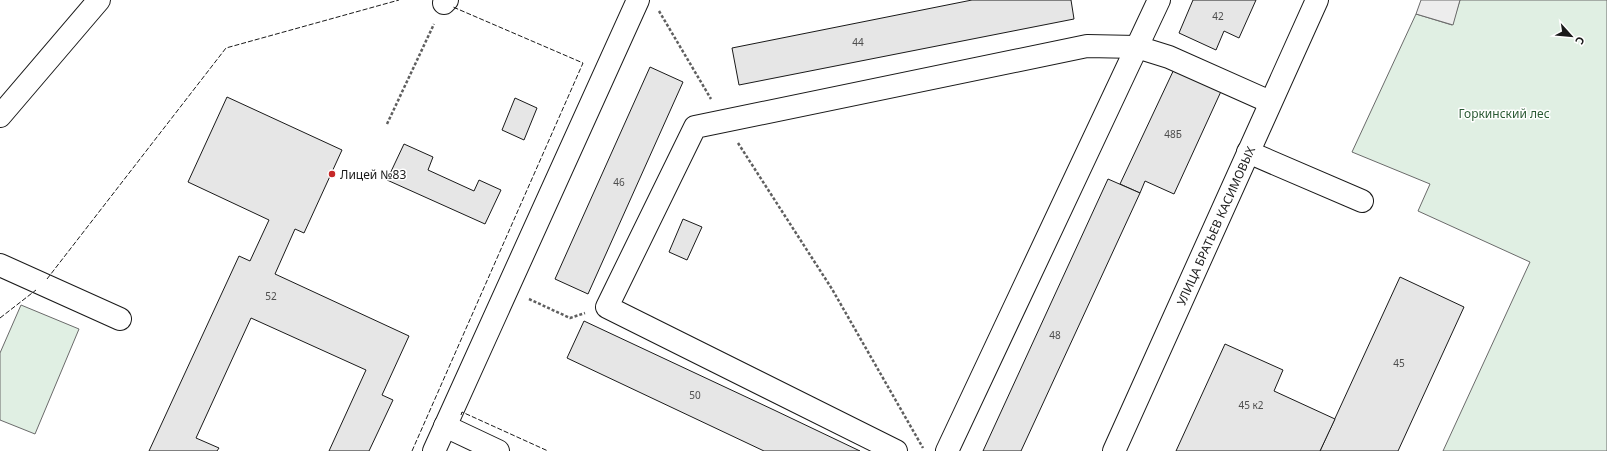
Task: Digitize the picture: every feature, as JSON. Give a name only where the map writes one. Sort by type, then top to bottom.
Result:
[{"type":"street","points":[[0,116],[99,0]]},
{"type":"street","points":[[947,451],[1159,0]]},
{"type":"street","name":"УЛИЦА БРАТЬЕВ КАСИМОВЫХ","points":[[1114,451],[1317,0]]},
{"type":"street","points":[[434,451],[647,3]]},
{"type":"street","points":[[896,451],[607,307],[695,127],[1087,46],[1136,47],[1169,57],[1270,102]]},
{"type":"street","points":[[1248,152],[1362,201]]},
{"type":"street","points":[[0,264],[120,319]]},
{"type":"street","points":[[445,426],[498,451]]},
{"type":"path","points":[[386,124],[446,2]]},
{"type":"path","points":[[647,3],[832,289],[925,451]]},
{"type":"path","points":[[536,302],[570,318],[607,307]]},
{"type":"green space","name":"Горкинский лес","points":[[1460,0],[1607,0],[1607,451],[1443,451],[1530,262],[1418,211],[1430,184],[1352,152],[1416,14],[1452,25]]},
{"type":"green space","points":[[21,305],[79,329],[35,434],[0,420],[0,353]]},
{"type":"shaded area","points":[[1421,0],[1460,0],[1453,25],[1416,14]]},
{"type":"building","points":[[972,0],[1071,0],[1074,19],[739,85],[732,48]]},
{"type":"building","points":[[1193,0],[1256,0],[1239,38],[1224,31],[1216,50],[1179,33]]},
{"type":"building","points":[[1176,65],[1223,87],[1174,194],[1145,181],[1140,193],[1120,184]]},
{"type":"building","points":[[650,67],[683,82],[588,294],[555,279]]},
{"type":"building","points":[[227,97],[342,150],[304,233],[295,229],[275,274],[409,336],[382,395],[393,400],[369,451],[329,451],[366,370],[251,318],[196,438],[219,448],[217,451],[149,451],[239,256],[250,261],[269,220],[188,182]]},
{"type":"building","points":[[515,98],[537,108],[524,140],[502,130]]},
{"type":"building","points":[[404,144],[433,157],[428,170],[474,191],[479,180],[501,190],[485,224],[387,180]]},
{"type":"building","points":[[1108,179],[1140,193],[1021,451],[983,451]]},
{"type":"building","points":[[683,219],[702,227],[687,260],[669,252]]},
{"type":"building","points":[[1400,277],[1464,307],[1398,451],[1320,451]]},
{"type":"building","points":[[584,321],[860,451],[764,451],[567,358]]},
{"type":"building","points":[[1225,344],[1283,370],[1274,391],[1335,419],[1320,451],[1176,451]]},
{"type":"fence","points":[[47,279],[226,48],[399,0]]},
{"type":"fence","points":[[412,451],[583,63],[453,7]]},
{"type":"fence","points":[[0,318],[36,290]]},
{"type":"fence","points":[[461,415],[462,412],[548,451]]},
{"type":"place","name":"Лицей №83","points":[[332,174]]}]
